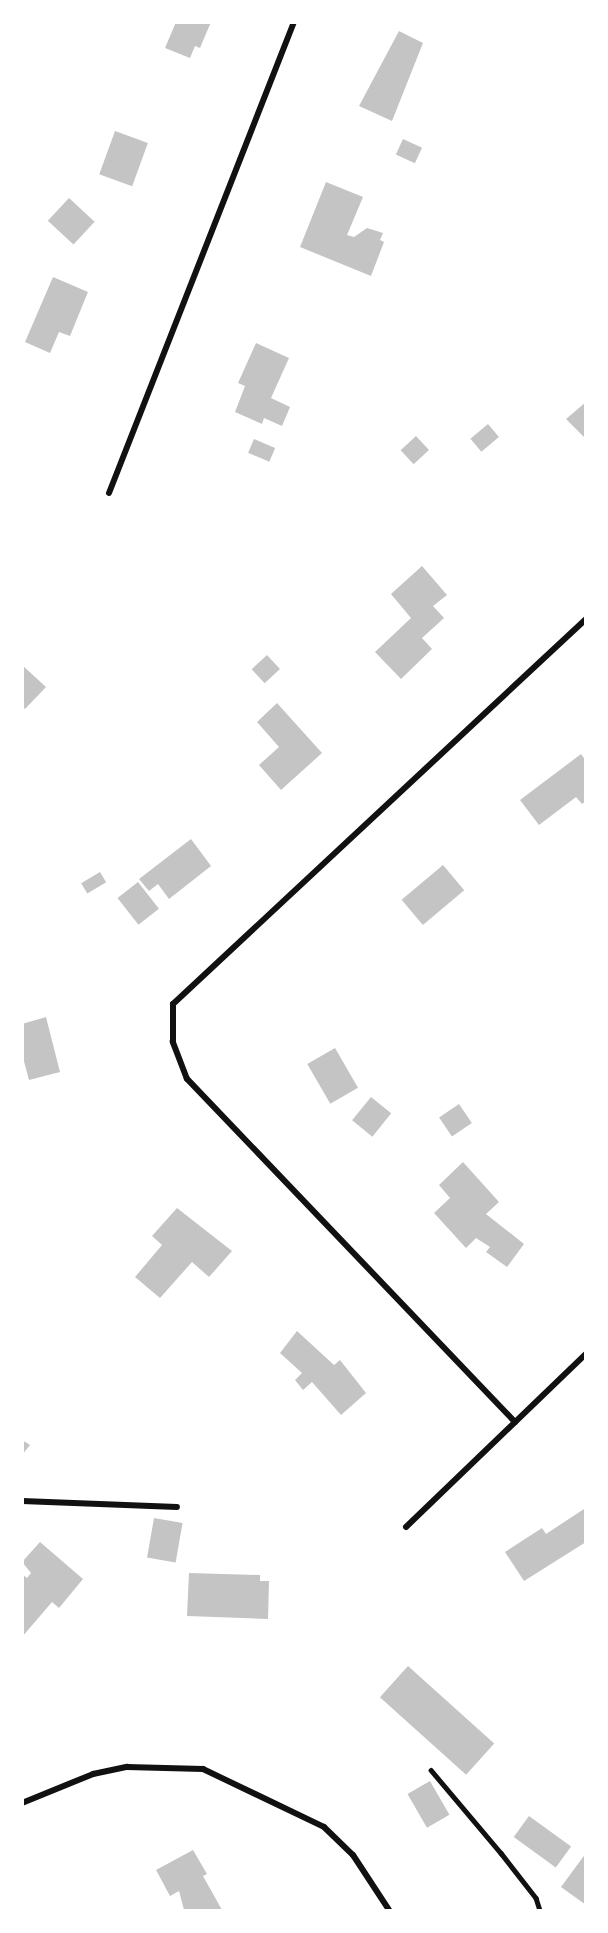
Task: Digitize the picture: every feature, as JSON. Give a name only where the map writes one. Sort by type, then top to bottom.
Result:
[{"type":"street","points":[[109,494],[294,22]]},
{"type":"street","points":[[515,1422],[187,1079],[173,1042],[173,1004],[585,619]]},
{"type":"street","points":[[406,1527],[585,1354]]},
{"type":"street","points":[[22,1502],[177,1507]]},
{"type":"street","points":[[22,1803],[83,1777],[128,1767],[203,1769],[324,1827],[353,1855],[389,1911]]},
{"type":"lane","points":[[431,1770],[501,1853],[536,1899],[540,1911]]},
{"type":"building","points":[[176,22],[211,22],[200,48],[195,46],[190,58],[165,48]]},
{"type":"building","points":[[399,31],[423,43],[392,121],[359,106]]},
{"type":"building","points":[[115,131],[148,143],[132,186],[99,174]]},
{"type":"building","points":[[403,139],[422,148],[415,163],[396,154]]},
{"type":"building","points":[[326,182],[363,197],[347,235],[354,237],[367,228],[383,233],[380,240],[384,242],[371,276],[300,247]]},
{"type":"building","points":[[69,198],[95,222],[73,245],[48,221]]},
{"type":"building","points":[[53,277],[88,292],[70,336],[59,332],[50,353],[25,342]]},
{"type":"building","points":[[256,343],[289,358],[271,398],[290,407],[282,426],[264,418],[262,424],[235,412],[245,386],[238,383]]},
{"type":"building","points":[[586,402],[586,439],[566,419]]},
{"type":"building","points":[[488,424],[499,437],[481,452],[470,439]]},
{"type":"building","points":[[416,436],[429,450],[414,464],[401,450]]},
{"type":"building","points":[[254,439],[275,448],[269,462],[248,453]]},
{"type":"building","points":[[422,566],[447,595],[433,606],[444,618],[422,638],[432,649],[401,679],[375,652],[411,618],[391,594]]},
{"type":"building","points":[[267,655],[280,669],[265,683],[252,669]]},
{"type":"building","points":[[22,665],[46,687],[25,709],[22,706]]},
{"type":"building","points":[[277,703],[322,753],[281,790],[259,765],[279,747],[257,722]]},
{"type":"building","points":[[581,754],[586,761],[586,801],[582,804],[576,797],[539,825],[520,800]]},
{"type":"building","points":[[191,839],[211,866],[169,899],[158,884],[149,891],[139,879]]},
{"type":"building","points":[[443,865],[464,890],[423,925],[402,900]]},
{"type":"building","points":[[100,872],[106,882],[87,894],[81,883]]},
{"type":"building","points":[[138,882],[159,909],[138,925],[118,898]]},
{"type":"building","points":[[46,1017],[60,1072],[29,1080],[22,1054],[22,1024]]},
{"type":"building","points":[[335,1048],[358,1088],[330,1104],[307,1064]]},
{"type":"building","points":[[371,1097],[391,1113],[372,1137],[352,1120]]},
{"type":"building","points":[[459,1104],[472,1123],[452,1136],[439,1117]]},
{"type":"building","points":[[463,1162],[499,1202],[486,1214],[524,1244],[507,1267],[486,1252],[490,1247],[476,1238],[466,1248],[434,1213],[450,1198],[439,1185]]},
{"type":"building","points":[[177,1208],[232,1251],[209,1277],[192,1262],[160,1298],[135,1277],[162,1245],[152,1236]]},
{"type":"building","points":[[297,1331],[334,1365],[340,1360],[366,1393],[341,1415],[312,1382],[303,1390],[295,1380],[302,1373],[280,1353]]},
{"type":"building","points":[[22,1440],[30,1445],[22,1455]]},
{"type":"building","points":[[584,1509],[586,1542],[524,1581],[505,1552],[542,1528],[546,1534]]},
{"type":"building","points":[[154,1518],[183,1523],[176,1562],[147,1557]]},
{"type":"building","points":[[40,1542],[83,1579],[59,1608],[52,1602],[22,1637],[22,1574],[27,1578],[31,1573],[22,1562]]},
{"type":"building","points":[[189,1573],[260,1575],[260,1581],[269,1581],[268,1619],[187,1616]]},
{"type":"building","points":[[408,1666],[494,1744],[466,1775],[380,1697]]},
{"type":"building","points":[[430,1781],[450,1815],[427,1828],[407,1794]]},
{"type":"building","points":[[529,1816],[571,1847],[556,1868],[514,1837]]},
{"type":"building","points":[[193,1850],[207,1874],[203,1876],[222,1910],[184,1910],[179,1891],[170,1896],[156,1870]]},
{"type":"building","points":[[586,1853],[586,1905],[561,1887]]}]
